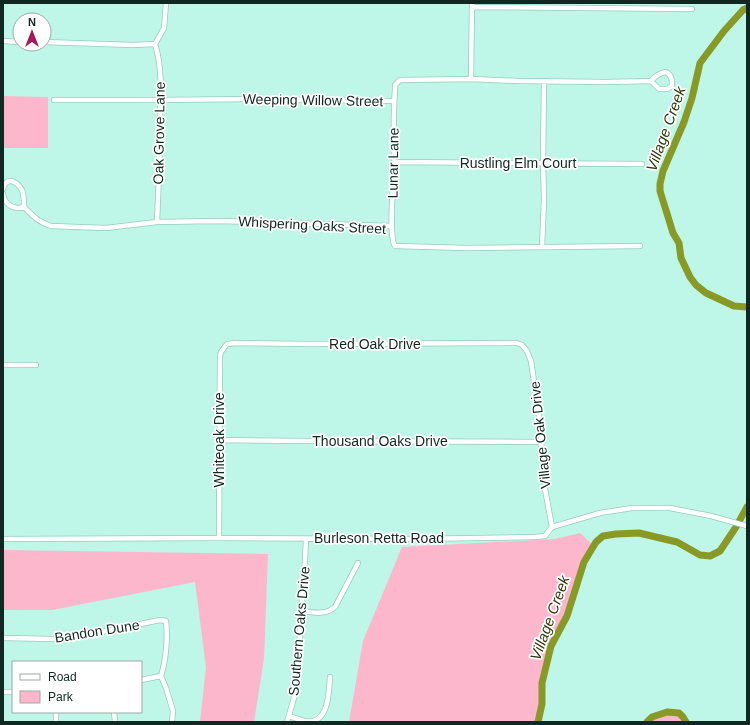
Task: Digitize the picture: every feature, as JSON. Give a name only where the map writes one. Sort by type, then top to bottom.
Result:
[{"type":"street","points":[[52,42],[155,44],[164,28],[166,3]]},
{"type":"street","points":[[471,79],[472,5],[689,9],[687,3]]},
{"type":"street","name":"Oak Grove Lane","points":[[155,44],[158,54],[160,100],[160,170],[157,222]]},
{"type":"street","name":"Weeping Willow Street","points":[[54,100],[252,99],[394,101],[395,85],[400,80],[471,79],[606,82],[651,81],[659,89],[667,89],[672,86],[672,79],[666,72],[654,77],[651,81]]},
{"type":"street","points":[[542,247],[544,199],[544,81]]},
{"type":"street","name":"Lunar Lane","points":[[392,226],[394,101]]},
{"type":"street","name":"Rustling Elm Court","points":[[394,162],[642,164]]},
{"type":"street","points":[[3,189],[5,183],[8,182],[13,181],[19,184],[24,197],[24,207]]},
{"type":"street","name":"Whispering Oaks Street","points":[[3,194],[5,202],[9,205],[24,207],[37,220],[50,226],[106,228],[157,222],[218,221],[392,226],[393,243],[395,246],[400,247],[466,248],[640,246]]},
{"type":"street","name":"Red Oak Drive","points":[[227,344],[517,343],[522,345]]},
{"type":"street","name":"Whiteoak Drive","points":[[219,538],[220,356],[227,344]]},
{"type":"street","name":"Village Oak Drive","points":[[522,345],[527,351],[531,361],[539,416],[545,489],[552,527]]},
{"type":"street","points":[[3,365],[36,365]]},
{"type":"street","name":"Thousand Oaks Drive","points":[[219,440],[541,442]]},
{"type":"street","name":"Burleson Retta Road","points":[[3,539],[412,539],[535,537],[545,536],[552,527],[600,513],[632,508],[670,508],[711,516],[747,526]]},
{"type":"street","name":"Southern Oaks Drive","points":[[287,722],[296,690],[306,561],[306,539]]},
{"type":"street","points":[[301,611],[325,613],[335,607],[358,563]]},
{"type":"street","name":"Bandon Dune","points":[[3,638],[71,638],[160,620],[166,621],[167,630],[164,666],[161,676]]},
{"type":"street","points":[[142,680],[161,676],[173,711],[172,722]]},
{"type":"street","points":[[289,716],[314,722],[321,716],[326,709],[330,677]]},
{"type":"green space","points":[[3,96],[48,97],[48,148],[3,148]]},
{"type":"green space","points":[[580,533],[594,546],[584,562],[567,616],[551,646],[542,683],[542,704],[538,722],[349,722],[363,641],[402,547],[555,539]]},
{"type":"green space","points":[[3,550],[268,554],[264,659],[254,722],[200,722],[206,667],[195,582],[52,610],[3,610]]},
{"type":"green space","points":[[667,712],[680,715],[686,722],[647,722],[652,717]]},
{"type":"waterway","name":"Village Creek","points":[[747,8],[743,10],[724,31],[700,63],[692,98],[684,122],[663,171],[660,184],[660,191],[673,233],[679,243],[681,258],[690,277],[696,285],[706,293],[734,306],[747,307]]},
{"type":"waterway","name":"Village Creek","points":[[538,722],[542,704],[542,683],[551,646],[567,616],[584,562],[596,542],[603,536],[639,533],[677,542],[700,555],[710,556],[720,551],[747,507]]},
{"type":"waterway","name":"Village Creek","points":[[647,722],[652,717],[667,712],[679,713],[686,722]]}]
